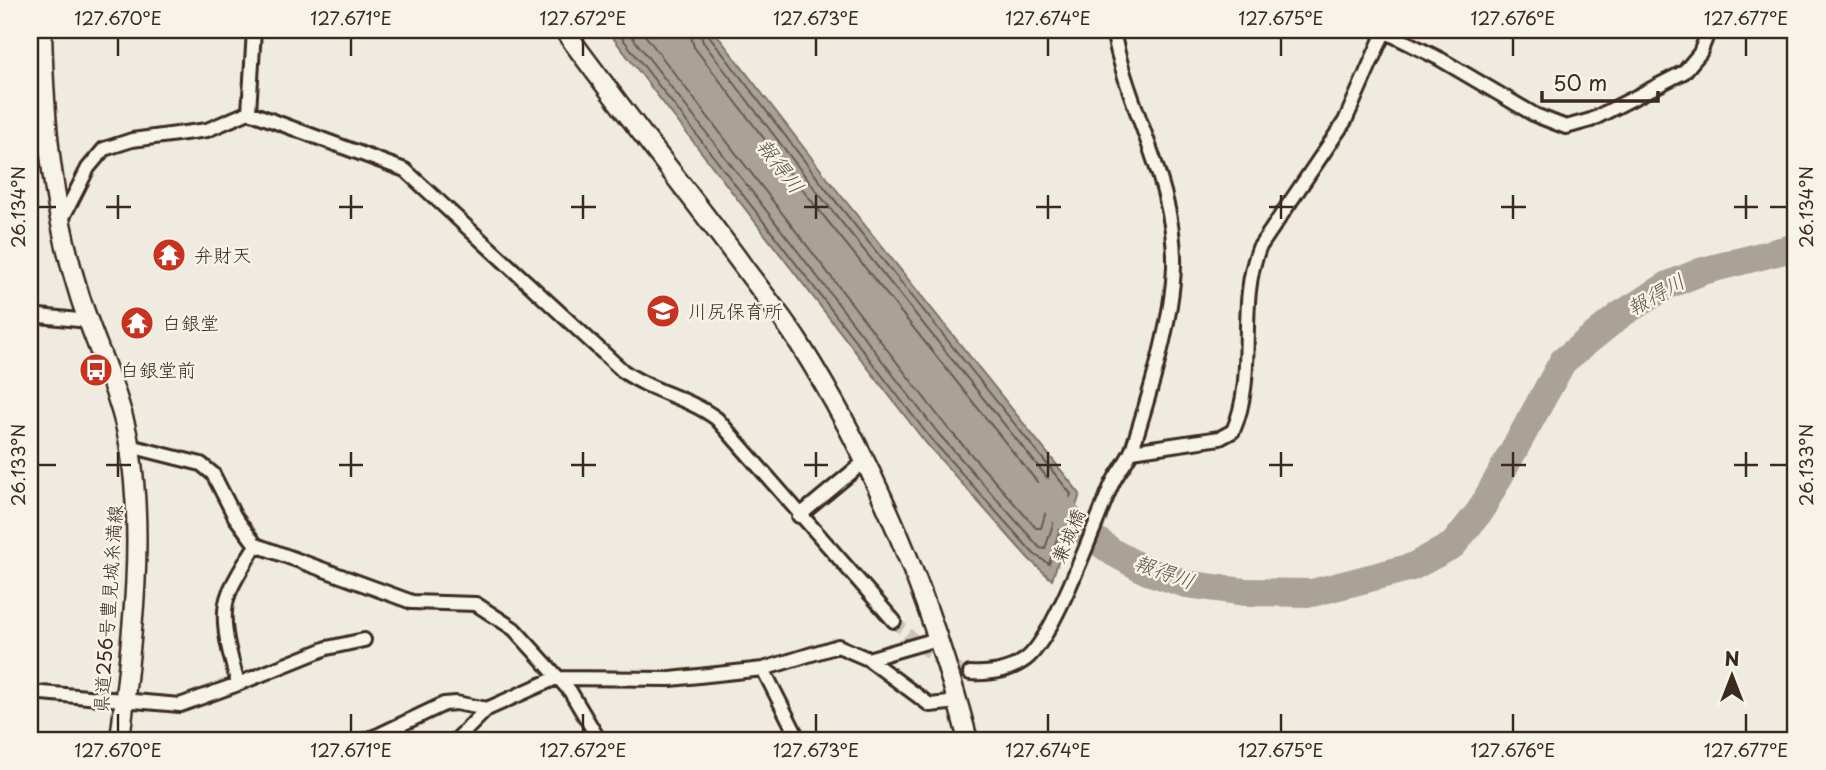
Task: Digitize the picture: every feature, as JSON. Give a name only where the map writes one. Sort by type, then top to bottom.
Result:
[{"type":"street","name":"県道256号豊見城糸満線","points":[[42,30],[38,122],[60,224],[89,321],[122,412],[130,446],[138,526],[120,740]]},
{"type":"street","points":[[249,112],[254,30]]},
{"type":"street","points":[[564,30],[683,184],[798,342],[864,462],[917,582],[958,702],[968,740]]},
{"type":"street","name":"兼城橋","points":[[970,673],[987,674],[1025,659],[1038,645],[1058,608],[1114,480],[1132,451],[1168,316],[1174,265],[1165,198],[1113,30]]},
{"type":"street","points":[[1132,451],[1220,438],[1233,432],[1243,397],[1251,270],[1259,248],[1345,121],[1385,30],[1440,59],[1535,116],[1566,127],[1591,120],[1684,72],[1700,53],[1709,30]]},
{"type":"street","points":[[60,224],[88,168],[104,149],[132,140],[207,130],[249,112],[405,170],[623,371],[640,383],[702,407],[717,419],[799,516],[894,621]]},
{"type":"street","points":[[30,314],[89,321]]},
{"type":"street","points":[[130,446],[201,464],[213,474],[235,517],[256,545],[412,602],[477,604],[514,629],[570,691],[599,740]]},
{"type":"street","points":[[799,516],[864,462]]},
{"type":"street","points":[[238,684],[229,647],[226,607],[228,594],[256,545]]},
{"type":"street","points":[[868,659],[937,639]]},
{"type":"street","points":[[30,692],[180,705],[327,648],[364,640]]},
{"type":"street","points":[[456,740],[487,709],[556,678],[671,679],[763,669],[838,646],[868,659],[930,705],[958,702]]},
{"type":"street","points":[[763,669],[799,740]]},
{"type":"street","points":[[366,740],[383,737],[444,704],[457,703],[487,709]]},
{"type":"water","points":[[607,30],[713,30],[831,183],[1080,494],[1052,580],[1029,559],[926,443]]},
{"type":"waterway","name":"報得川","points":[[1047,493],[1074,524],[1114,553],[1147,571],[1186,584],[1245,592],[1312,593],[1412,567],[1453,545],[1480,511],[1563,361],[1620,315],[1668,285],[1703,271],[1796,247]]},
{"type":"tunnel","points":[[894,621],[938,659],[970,673]]},
{"type":"place","name":"弁財天","points":[[169,255]]},
{"type":"place","name":"川尻保育所","points":[[663,311]]},
{"type":"place","name":"白銀堂","points":[[137,323]]},
{"type":"place","name":"白銀堂前","points":[[96,370]]}]
